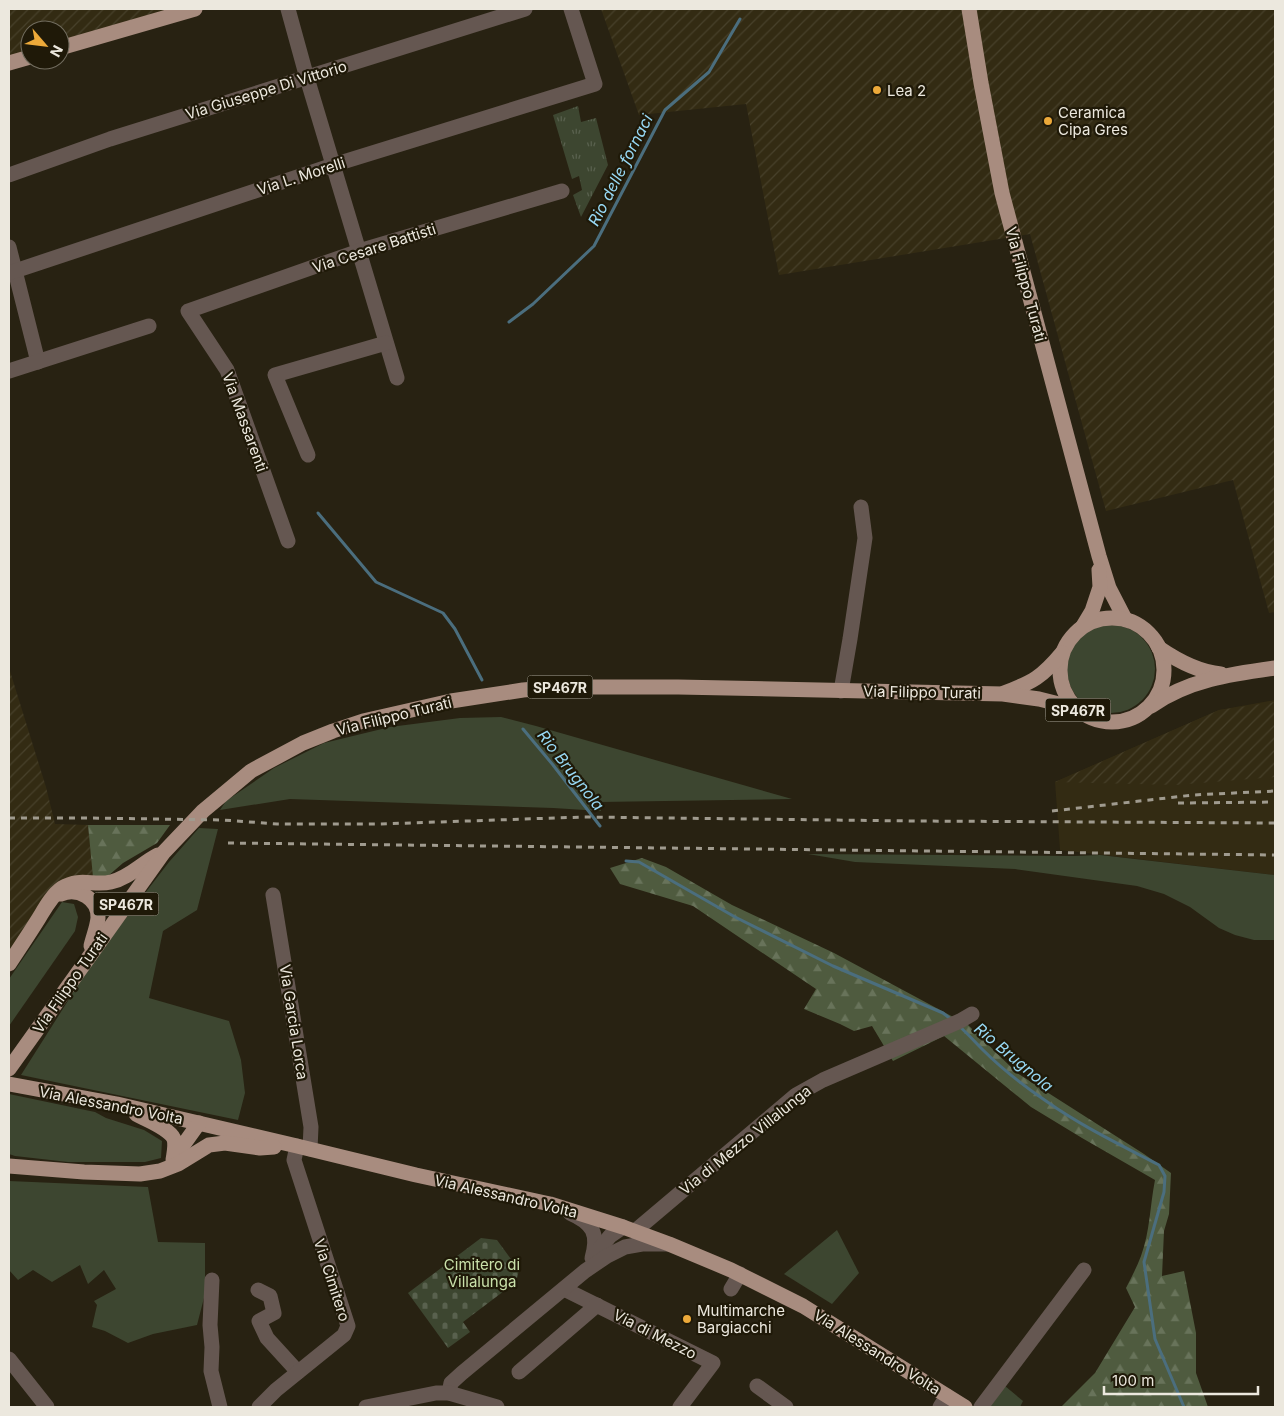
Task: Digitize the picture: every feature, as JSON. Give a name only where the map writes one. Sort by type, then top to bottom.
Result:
[{"type":"main road","points":[[70,45],[195,9]]},
{"type":"main road","name":"Via Filippo Turati","points":[[968,9],[1002,193],[1099,556]]},
{"type":"main road","name":"SP467R","points":[[1099,556],[1110,588],[1126,619]]},
{"type":"main road","name":"SP467R","points":[[1083,626],[1092,610],[1100,587],[1099,556]]},
{"type":"main road","name":"SP467R","points":[[1104,618],[1126,619],[1146,630],[1159,648],[1164,664],[1163,681],[1156,697],[1146,710],[1135,717],[1123,721],[1110,722],[1085,716],[1075,708],[1066,696],[1060,682],[1059,667],[1062,652],[1070,637],[1083,626],[1104,618]]},
{"type":"main road","points":[[1159,648],[1187,665],[1216,673],[1233,674]]},
{"type":"main road","name":"Via Filippo Turati","points":[[1003,694],[1036,680],[1062,652]]},
{"type":"main road","points":[[1146,710],[1162,698],[1196,683],[1233,674],[1275,668]]},
{"type":"main road","name":"Via Filippo Turati","points":[[9,1077],[13,1063],[164,852],[203,811],[251,771],[304,742],[333,731],[363,721],[451,701],[557,687],[678,687],[1003,694],[1039,698],[1075,708]]},
{"type":"main road","points":[[9,964],[60,890],[70,884],[80,882],[110,882],[122,878],[146,860],[164,852]]},
{"type":"main road","points":[[53,898],[64,892],[77,891],[86,895],[97,910],[98,918],[88,957]]},
{"type":"main road","name":"Via Alessandro Volta","points":[[9,1084],[117,1104],[416,1175],[550,1204],[629,1229],[740,1274],[803,1306],[943,1401],[965,1407]]},
{"type":"main road","points":[[117,1104],[169,1132],[174,1140],[174,1148],[180,1159]]},
{"type":"main road","points":[[180,1159],[199,1123]]},
{"type":"main road","points":[[9,1166],[126,1174],[150,1173],[160,1171],[209,1145],[225,1143],[260,1148],[303,1148]]},
{"type":"street","points":[[288,9],[397,378]]},
{"type":"street","name":"Via Giuseppe Di Vittorio","points":[[9,175],[110,140],[525,9]]},
{"type":"street","name":"Via L. Morelli","points":[[12,272],[333,165],[594,84],[571,9]]},
{"type":"street","name":"Via Cesare Battisti","points":[[188,311],[359,251],[562,191]]},
{"type":"street","points":[[9,246],[12,272],[38,362]]},
{"type":"street","name":"Via Massarenti","points":[[188,311],[227,370],[288,541]]},
{"type":"street","points":[[9,371],[149,326]]},
{"type":"street","points":[[308,455],[275,375],[386,343]]},
{"type":"street","name":"Via Filippo Turati","points":[[841,691],[865,538],[861,507]]},
{"type":"street","name":"Via Garcia Lorca","points":[[273,895],[312,1127],[303,1148]]},
{"type":"street","name":"Via di Mezzo Villalunga","points":[[629,1229],[796,1095],[823,1080],[960,1020]]},
{"type":"street","name":"Via Cimitero","points":[[259,1407],[276,1390],[344,1335],[348,1326],[294,1160],[303,1148]]},
{"type":"street","points":[[550,1204],[577,1216],[591,1226],[596,1236],[595,1262]]},
{"type":"street","points":[[449,1393],[451,1383],[462,1372],[564,1289],[629,1229]]},
{"type":"street","points":[[595,1262],[625,1248],[642,1244],[669,1244]]},
{"type":"street","points":[[981,1407],[1084,1270]]},
{"type":"street","points":[[731,1289],[740,1274]]},
{"type":"street","points":[[212,1280],[210,1325],[212,1347],[211,1372],[220,1407]]},
{"type":"street","name":"Via di Mezzo","points":[[564,1289],[713,1364],[680,1407]]},
{"type":"street","points":[[258,1290],[270,1296],[274,1313],[259,1321],[267,1338],[298,1372]]},
{"type":"street","name":"Via di Mezzo","points":[[519,1372],[597,1305]]},
{"type":"street","points":[[9,1358],[47,1407]]},
{"type":"street","points":[[757,1386],[786,1407]]},
{"type":"street","points":[[366,1407],[436,1393],[449,1393],[497,1407]]},
{"type":"shaded area","points":[[9,9],[191,9],[70,47],[70,20],[20,20],[20,62],[9,66]]},
{"type":"shaded area","points":[[601,9],[1275,9],[1275,612],[1269,613],[1233,480],[1106,511],[1030,234],[779,275],[746,104],[639,115]]},
{"type":"shaded area","points":[[9,668],[46,787],[55,824],[88,825],[93,877],[71,879],[9,955]]},
{"type":"shaded area","points":[[1275,700],[1275,875],[1060,850],[1055,782],[1219,710]]},
{"type":"shaded area","points":[[1275,702],[1275,777],[1175,785],[1055,782],[1219,710]]},
{"type":"green space","points":[[578,106],[581,122],[596,118],[608,165],[581,217],[573,195],[582,190],[579,176],[572,179],[553,115]]},
{"type":"green space","points":[[1111,625],[1128,629],[1142,638],[1151,652],[1155,669],[1151,686],[1142,700],[1128,709],[1111,713],[1094,709],[1080,700],[1071,686],[1067,669],[1071,652],[1080,638],[1094,629]]},
{"type":"green space","points":[[501,717],[792,799],[600,802],[601,811],[290,799],[220,810],[226,801],[274,768],[324,743],[390,727],[460,718]]},
{"type":"green space","points":[[88,825],[170,825],[157,843],[123,863],[108,876],[93,877]]},
{"type":"green space","points":[[199,828],[218,829],[197,910],[163,931],[149,998],[229,1021],[241,1060],[245,1093],[238,1120],[21,1075],[71,996],[82,975],[169,862]]},
{"type":"green space","points":[[808,854],[1100,855],[1275,875],[1275,940],[1254,940],[1235,935],[1219,928],[1190,907],[1164,894],[1137,886],[1015,869],[855,862]]},
{"type":"green space","points":[[642,858],[666,867],[732,905],[834,953],[968,1025],[1017,1073],[1171,1173],[1169,1214],[1164,1231],[1162,1276],[1184,1271],[1196,1333],[1196,1373],[1208,1407],[1061,1407],[1095,1373],[1135,1307],[1126,1288],[1144,1247],[1155,1180],[1031,1107],[944,1036],[893,1061],[872,1026],[854,1031],[804,1009],[816,989],[693,906],[620,884],[610,868]]},
{"type":"green space","points":[[62,902],[74,904],[78,917],[75,931],[9,1026],[9,979]]},
{"type":"green space","points":[[9,1094],[95,1112],[106,1118],[144,1130],[162,1141],[161,1158],[145,1162],[68,1162],[9,1154]]},
{"type":"green space","points":[[9,1181],[148,1187],[158,1242],[205,1243],[205,1294],[197,1325],[153,1334],[128,1343],[105,1331],[92,1327],[97,1305],[94,1301],[116,1289],[104,1270],[88,1284],[80,1265],[52,1282],[33,1270],[18,1280],[9,1270]]},
{"type":"green space","points":[[837,1230],[859,1273],[832,1304],[784,1274]]},
{"type":"green space","name":"Cimitero di Villalunga","points":[[481,1238],[497,1240],[519,1270],[516,1282],[463,1322],[470,1332],[448,1348],[408,1293]]},
{"type":"green space","points":[[1005,1386],[1023,1401],[1020,1407],[990,1407]]},
{"type":"waterway","name":"Rio delle fornaci","points":[[509,322],[533,304],[594,246],[665,110],[709,72],[740,19]]},
{"type":"waterway","name":"Rio Brugnola","points":[[318,513],[376,582],[443,613],[455,629],[482,680]]},
{"type":"waterway","name":"Rio Brugnola","points":[[523,729],[600,826]]},
{"type":"waterway","name":"Rio Brugnola","points":[[626,861],[639,862],[735,917],[833,966],[943,1013],[952,1020]]},
{"type":"waterway","name":"Rio Brugnola","points":[[959,1026],[1013,1077],[1059,1110],[1159,1165],[1165,1176],[1164,1192],[1144,1262],[1155,1339],[1184,1407]]},
{"type":"railway","points":[[1052,811],[1193,795],[1275,791]]},
{"type":"railway","points":[[1178,803],[1275,802]]},
{"type":"railway","points":[[9,818],[223,820],[277,824],[380,824],[584,817],[1275,823]]},
{"type":"railway","points":[[228,843],[1275,855]]},
{"type":"place","name":"Lea 2","points":[[877,90]]},
{"type":"place","name":"Ceramica Cipa Gres","points":[[1048,121]]},
{"type":"place","name":"Multimarche Bargiacchi","points":[[687,1319]]}]
